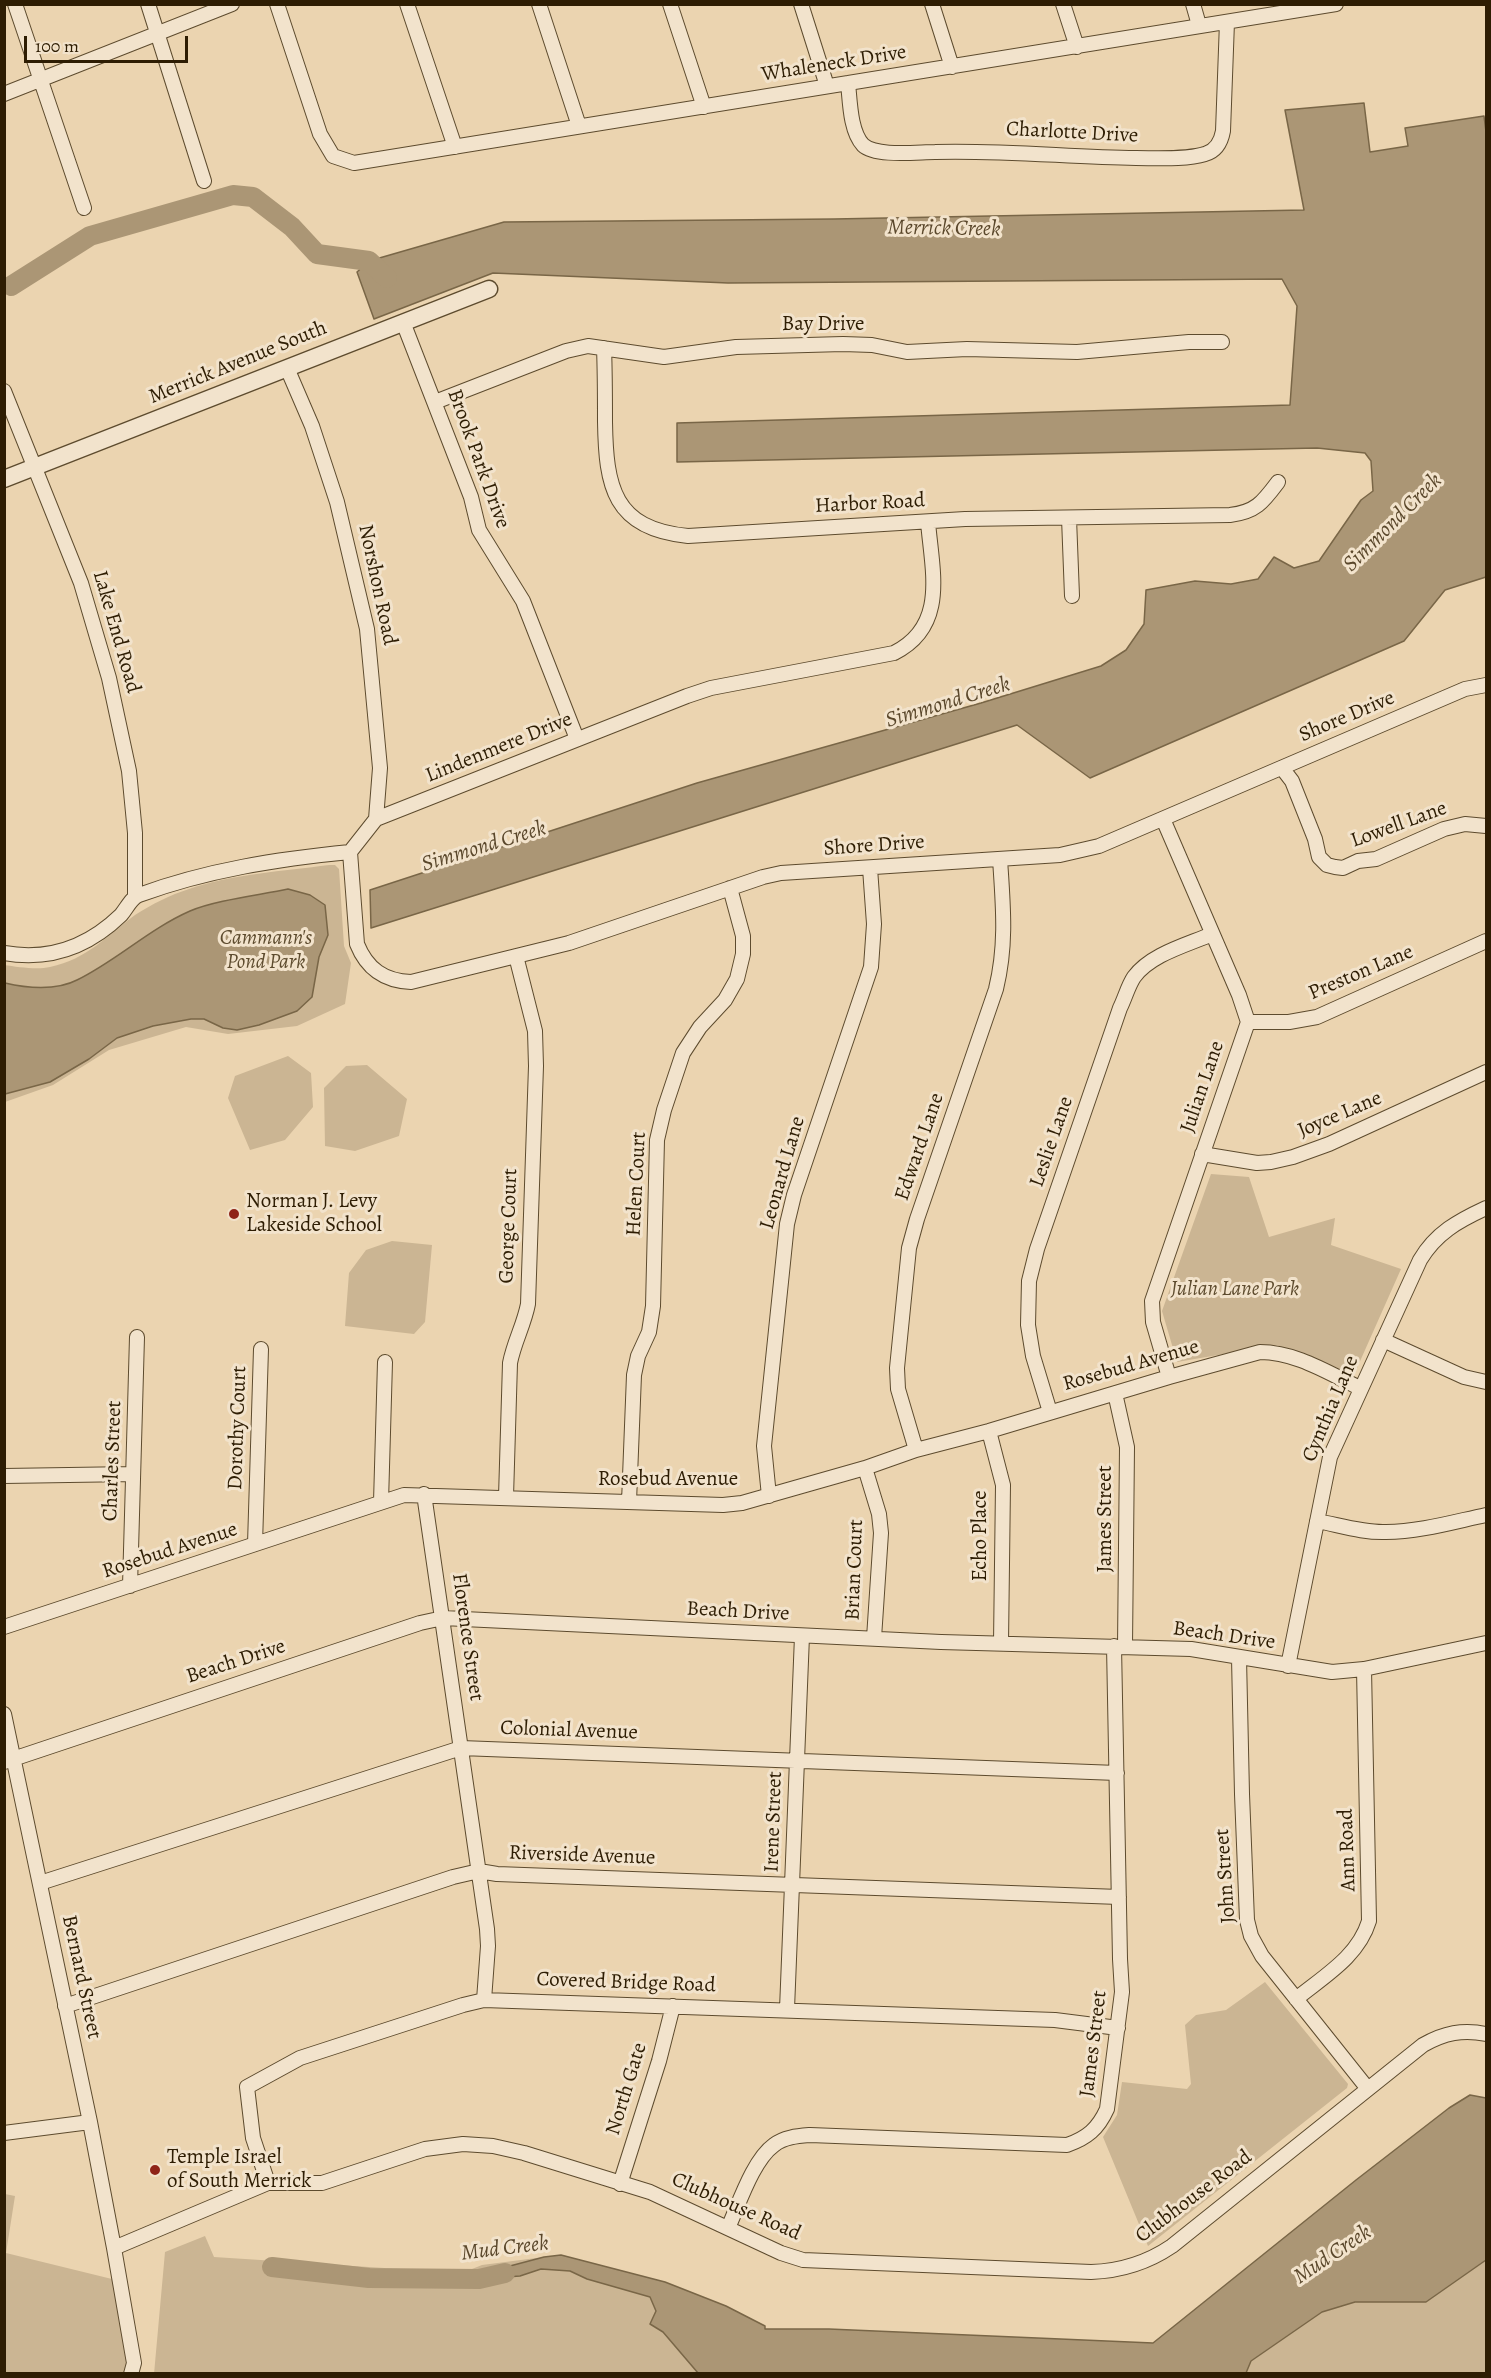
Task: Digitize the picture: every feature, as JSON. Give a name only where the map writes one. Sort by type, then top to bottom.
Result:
[{"type":"street","points":[[15,4],[84,208]]},
{"type":"street","points":[[148,4],[204,181]]},
{"type":"street","points":[[4,94],[232,4]]},
{"type":"street","name":"Whaleneck Drive","points":[[278,4],[320,135],[328,151],[338,160],[354,163],[1329,5]]},
{"type":"street","points":[[407,4],[455,147]]},
{"type":"street","points":[[539,4],[579,126]]},
{"type":"street","points":[[670,4],[704,107]]},
{"type":"street","points":[[801,4],[828,86]]},
{"type":"street","points":[[932,4],[952,67]]},
{"type":"street","points":[[1062,4],[1077,46]]},
{"type":"street","points":[[1192,4],[1199,25]]},
{"type":"street","name":"Charlotte Drive","points":[[848,83],[856,134],[863,145],[874,151],[993,151],[1048,156],[1122,158],[1203,155],[1217,147],[1223,131],[1227,22]]},
{"type":"street","name":"Merrick Avenue South","points":[[4,479],[489,289]]},
{"type":"street","name":"Brook Park Drive","points":[[403,322],[471,497],[479,530],[523,601],[577,739]]},
{"type":"street","name":"Bay Drive","points":[[435,402],[566,351],[588,346],[664,357],[736,347],[843,344],[872,345],[907,352],[967,349],[1077,351],[1189,342],[1222,342]]},
{"type":"street","name":"Harbor Road","points":[[604,348],[606,461],[609,480],[621,505],[633,517],[663,534],[688,536],[928,522],[1245,513],[1258,505],[1278,482]]},
{"type":"street","name":"Norshon Road","points":[[287,368],[312,426],[337,502],[367,629],[380,768],[376,819]]},
{"type":"street","name":"Lake End Road","points":[[4,391],[81,583],[110,678],[129,771],[135,832],[135,896]]},
{"type":"street","points":[[1069,518],[1072,596]]},
{"type":"street","name":"Lindenmere Drive","points":[[376,819],[711,688],[881,657],[905,648],[923,631],[932,608],[928,522]]},
{"type":"street","name":"Shore Drive","points":[[350,852],[357,944],[368,965],[384,977],[394,981],[411,982],[569,942],[763,876],[1082,851],[1163,819],[1464,689],[1486,685]]},
{"type":"street","name":"Lowell Lane","points":[[1282,768],[1292,782],[1315,839],[1319,857],[1327,865],[1343,868],[1358,861],[1383,857],[1444,830],[1465,824],[1486,826]]},
{"type":"street","points":[[4,953],[38,956],[74,947],[99,933],[122,914],[135,896],[203,875],[238,867],[350,852],[376,819]]},
{"type":"street","name":"Julian Lane","points":[[1163,819],[1239,995],[1248,1022],[1152,1301],[1153,1322],[1168,1377]]},
{"type":"street","name":"Edward Lane","points":[[916,1450],[898,1389],[897,1368],[909,1248],[996,989],[1002,964],[1005,936],[1000,859]]},
{"type":"street","name":"Leonard Lane","points":[[769,1496],[764,1446],[787,1224],[794,1195],[871,967],[874,924],[870,868]]},
{"type":"street","name":"Helen Court","points":[[629,1502],[634,1375],[638,1356],[649,1332],[653,1306],[657,1140],[664,1110],[683,1053],[700,1027],[725,1000],[737,979],[743,954],[743,936],[730,888]]},
{"type":"street","name":"Leslie Lane","points":[[1050,1412],[1033,1356],[1028,1325],[1028,1296],[1037,1249],[1120,1008],[1132,980],[1140,970],[1157,957],[1212,934]]},
{"type":"street","name":"Preston Lane","points":[[1248,1022],[1289,1023],[1317,1017],[1486,941]]},
{"type":"street","name":"George Court","points":[[506,1497],[510,1363],[528,1304],[536,1066],[535,1031],[516,956]]},
{"type":"street","name":"Joyce Lane","points":[[1202,1154],[1257,1163],[1293,1157],[1486,1072]]},
{"type":"street","name":"Cynthia Lane","points":[[1288,1666],[1330,1457],[1419,1260],[1429,1245],[1457,1222],[1486,1208]]},
{"type":"street","name":"Charles Street","points":[[130,1586],[137,1337]]},
{"type":"street","points":[[1383,1340],[1464,1377],[1486,1382]]},
{"type":"street","name":"Dorothy Court","points":[[255,1545],[261,1349]]},
{"type":"street","name":"Rosebud Avenue","points":[[4,1627],[404,1495],[723,1505],[769,1496],[866,1468],[916,1450],[989,1431],[1247,1354],[1272,1352],[1297,1359],[1360,1389]]},
{"type":"street","points":[[381,1502],[385,1362]]},
{"type":"street","name":"James Street","points":[[728,2228],[760,2160],[774,2145],[789,2137],[810,2135],[1067,2145],[1083,2139],[1096,2129],[1107,2109],[1123,1986],[1117,1773],[1119,1646],[1127,1448],[1115,1393]]},
{"type":"street","name":"Echo Place","points":[[989,1431],[1002,1485],[1001,1643]]},
{"type":"street","name":"Brian Court","points":[[866,1468],[879,1514],[881,1533],[874,1638]]},
{"type":"street","points":[[4,1476],[133,1474]]},
{"type":"street","name":"Florence Street","points":[[424,1494],[488,1946],[484,2000]]},
{"type":"street","points":[[1317,1521],[1365,1531],[1385,1532],[1423,1528],[1486,1515]]},
{"type":"street","name":"Beach Drive","points":[[9,1760],[420,1623],[443,1618],[802,1636],[1191,1649],[1332,1672],[1364,1669],[1486,1643]]},
{"type":"street","name":"Irene Street","points":[[788,2009],[802,1636]]},
{"type":"street","name":"John Street","points":[[1239,1658],[1247,1920],[1251,1936],[1262,1956],[1368,2089]]},
{"type":"street","name":"Ann Road","points":[[1296,1999],[1352,1953],[1364,1936],[1369,1921],[1364,1669]]},
{"type":"street","name":"Bernard Street","points":[[4,1714],[9,1760],[40,1883],[114,2248]]},
{"type":"street","name":"Colonial Avenue","points":[[40,1883],[461,1748],[1117,1773]]},
{"type":"street","name":"Riverside Avenue","points":[[64,2006],[442,1881],[479,1871],[497,1874],[1119,1897]]},
{"type":"street","name":"Covered Bridge Road","points":[[268,2183],[253,2138],[246,2087],[300,2058],[484,2000],[1055,2020],[1118,2028]]},
{"type":"street","name":"North Gate","points":[[620,2184],[659,2061],[673,2006]]},
{"type":"street","name":"Clubhouse Road","points":[[114,2248],[268,2183],[322,2183],[425,2149],[463,2144],[493,2146],[514,2151],[650,2192],[781,2253],[812,2261],[1091,2272],[1127,2268],[1155,2257],[1172,2246],[1423,2045],[1436,2038],[1469,2030],[1486,2034]]},
{"type":"street","points":[[4,2133],[90,2122]]},
{"type":"street","points":[[114,2248],[134,2363],[131,2373]]},
{"type":"green space","name":"Cammann's Pond Park","points":[[335,865],[339,869],[344,946],[351,963],[345,1004],[297,1026],[228,1034],[186,1027],[109,1050],[53,1085],[5,1102],[4,965],[39,968],[63,963],[86,953],[148,907],[175,894],[206,884],[258,874]]},
{"type":"green space","points":[[288,1056],[311,1073],[313,1107],[285,1140],[250,1150],[228,1098],[235,1076]]},
{"type":"green space","points":[[367,1065],[407,1099],[399,1136],[355,1151],[325,1146],[324,1088],[346,1066]]},
{"type":"green space","name":"Julian Lane Park","points":[[1211,1174],[1249,1177],[1269,1237],[1335,1218],[1331,1245],[1401,1269],[1353,1377],[1277,1345],[1177,1362],[1162,1311]]},
{"type":"green space","points":[[392,1241],[432,1245],[425,1322],[414,1334],[345,1326],[349,1273],[366,1250]]},
{"type":"green space","points":[[1265,1982],[1348,2084],[1347,2088],[1148,2246],[1103,2137],[1117,2115],[1122,2082],[1187,2089],[1191,2084],[1185,2025],[1196,2015],[1226,2010]]},
{"type":"green space","points":[[5,2194],[15,2196],[6,2253],[116,2280],[128,2363],[126,2373],[5,2374]]},
{"type":"green space","points":[[205,2236],[214,2257],[462,2273],[482,2265],[544,2257],[491,2271],[480,2279],[520,2276],[541,2269],[570,2271],[587,2279],[651,2297],[656,2311],[650,2324],[663,2332],[698,2373],[154,2374],[165,2252]]},
{"type":"green space","points":[[1486,2260],[1486,2373],[1246,2374],[1251,2361],[1322,2312],[1355,2302],[1426,2302]]},
{"type":"water","points":[[1364,103],[1370,152],[1408,146],[1405,128],[1484,116],[1486,132],[1486,577],[1445,590],[1404,641],[1090,778],[1017,725],[371,928],[370,890],[697,783],[981,703],[1101,666],[1126,650],[1144,624],[1146,590],[1195,581],[1231,584],[1258,579],[1274,557],[1294,568],[1319,561],[1361,500],[1373,491],[1371,461],[1365,453],[1317,448],[677,462],[677,423],[1290,405],[1297,306],[1282,279],[728,283],[493,273],[374,319],[357,272],[369,261],[504,222],[834,219],[1304,210],[1285,110]]},
{"type":"water","name":"Cammann's Pond Park","points":[[288,889],[310,895],[325,905],[328,935],[319,957],[312,997],[297,1011],[259,1025],[237,1030],[223,1028],[204,1019],[153,1026],[117,1038],[89,1059],[50,1082],[5,1094],[5,983],[41,988],[60,986],[77,980],[105,964],[175,918],[190,911],[225,901]]},
{"type":"water","points":[[1470,2095],[1486,2098],[1486,2260],[1426,2302],[1355,2302],[1322,2312],[1251,2361],[1246,2373],[698,2373],[663,2332],[650,2324],[656,2311],[650,2297],[587,2279],[570,2271],[541,2269],[520,2276],[479,2279],[491,2271],[544,2257],[561,2255],[665,2282],[726,2306],[765,2326],[765,2329],[829,2329],[1153,2343],[1356,2180],[1449,2108]]},
{"type":"waterway","points":[[11,286],[90,236],[233,195],[253,197],[292,227],[317,254],[369,261],[387,278]]},
{"type":"waterway","name":"Mud Creek","points":[[272,2267],[369,2278],[479,2279],[505,2273]]},
{"type":"place","name":"Norman J. Levy Lakeside School","points":[[234,1214]]},
{"type":"place","name":"Temple Israel of South Merrick","points":[[155,2170]]},
{"type":"water label","name":"Merrick Creek","points":[[944,229]]},
{"type":"water label","name":"Simmond Creek","points":[[1393,523]]},
{"type":"water label","name":"Simmond Creek","points":[[948,703]]},
{"type":"water label","name":"Simmond Creek","points":[[484,847]]}]
